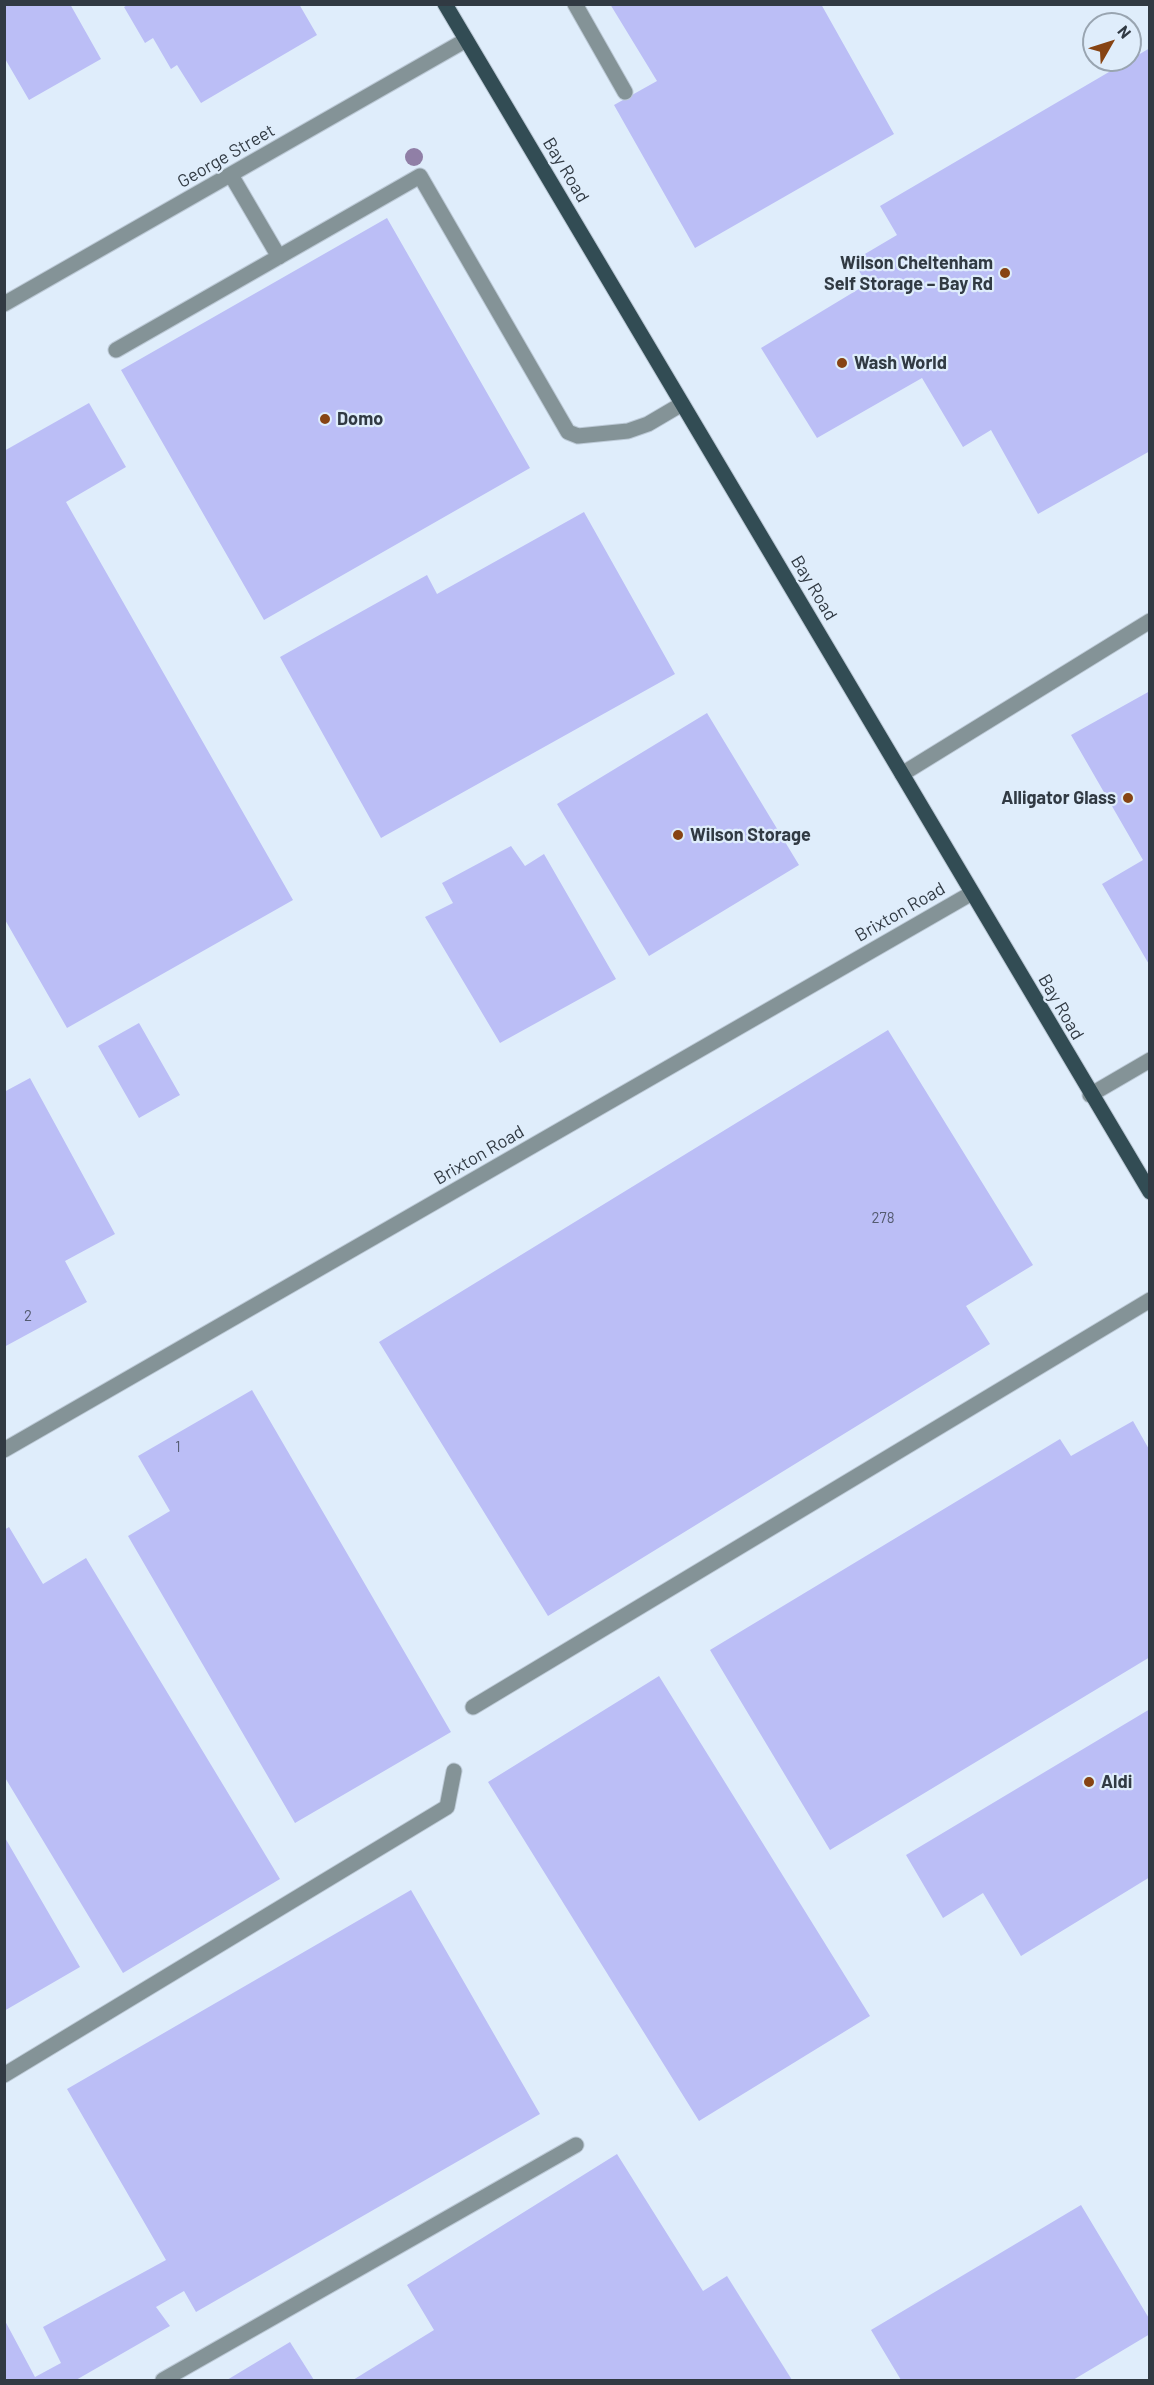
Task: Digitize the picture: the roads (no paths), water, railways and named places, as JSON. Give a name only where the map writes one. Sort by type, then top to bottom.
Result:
[{"type":"main road","name":"Bay Road","points":[[444,4],[1149,1192]]},
{"type":"street","points":[[575,4],[625,92]]},
{"type":"street","name":"George Street","points":[[4,304],[466,40]]},
{"type":"street","points":[[231,175],[279,257]]},
{"type":"street","points":[[116,350],[420,176],[568,432],[578,436],[628,431],[648,424],[682,404]]},
{"type":"street","points":[[902,774],[1149,621]]},
{"type":"street","name":"Brixton Road","points":[[4,1450],[972,892]]},
{"type":"street","points":[[1090,1095],[1149,1060]]},
{"type":"street","points":[[473,1707],[1149,1300]]},
{"type":"street","points":[[4,2075],[447,1807],[454,1771]]},
{"type":"street","points":[[163,2380],[576,2145]]},
{"type":"place","name":"Wilson Cheltenham Self Storage – Bay Rd","points":[[1005,273]]},
{"type":"place","name":"Wash World","points":[[842,363]]},
{"type":"place","name":"Domo","points":[[325,419]]},
{"type":"place","name":"Alligator Glass","points":[[1128,798]]},
{"type":"place","name":"Wilson Storage","points":[[678,835]]},
{"type":"place","name":"Aldi","points":[[1089,1782]]}]
